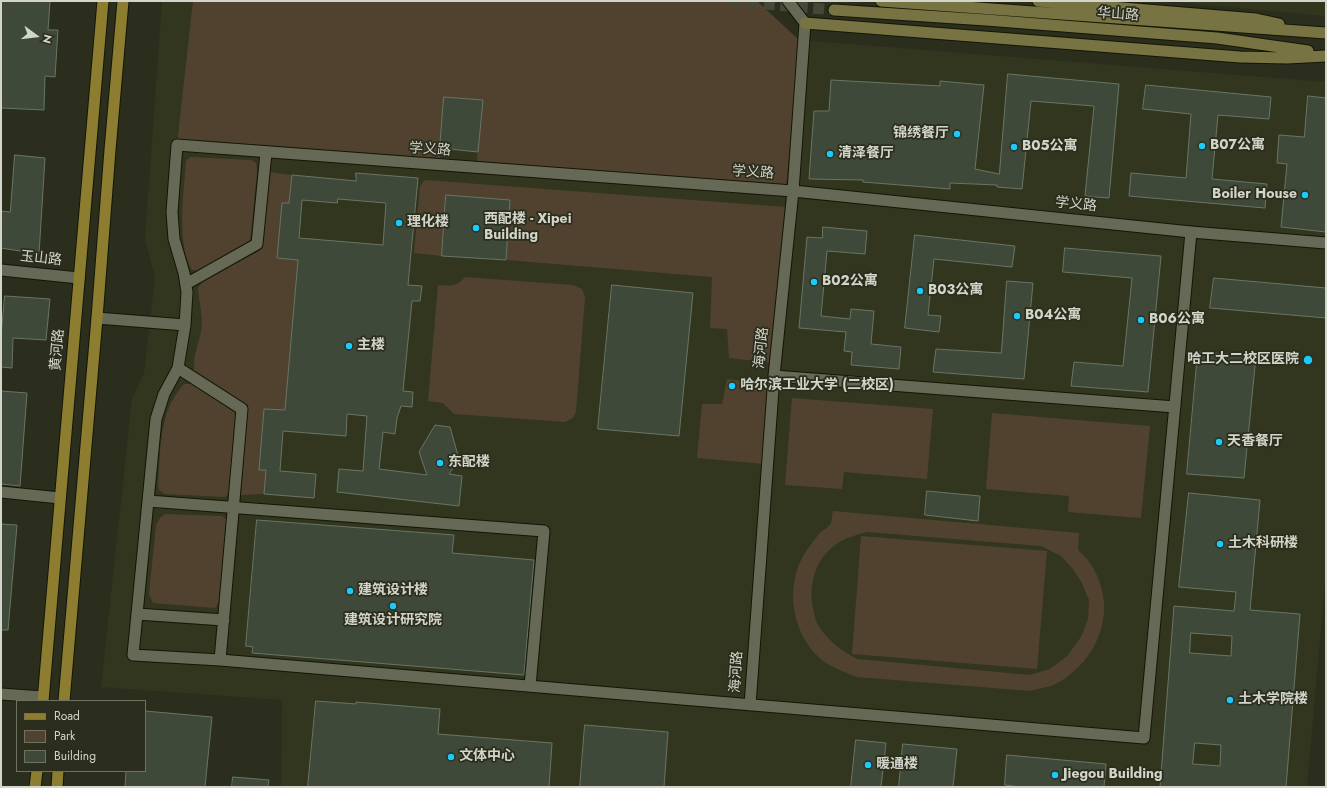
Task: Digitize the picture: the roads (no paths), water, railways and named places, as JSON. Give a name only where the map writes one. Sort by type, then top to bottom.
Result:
[{"type":"main road","name":"黄河路","points":[[43,699],[103,1]]},
{"type":"main road","points":[[64,700],[98,318],[110,150],[123,1]]},
{"type":"main road","points":[[882,1],[1326,33]]},
{"type":"main road","name":"华山路","points":[[1038,1],[1256,19],[1309,31]]},
{"type":"main road","name":"华山路","points":[[834,10],[1217,38],[1326,54]]},
{"type":"main road","points":[[805,23],[1240,57],[1287,58],[1326,54]]},
{"type":"main road","points":[[35,787],[37,772]]},
{"type":"main road","points":[[57,787],[58,772]]},
{"type":"street","points":[[788,1],[805,23]]},
{"type":"street","name":"海河路","points":[[750,705],[774,376],[793,191],[805,23]]},
{"type":"street","name":"学义路","points":[[186,284],[174,239],[172,212],[177,145],[266,153],[793,191],[1191,232],[1326,243]]},
{"type":"street","points":[[266,153],[257,244],[186,284],[185,325],[181,358],[178,368],[164,394],[156,419],[133,655],[220,660],[1144,738],[1191,232]]},
{"type":"street","name":"玉山路","points":[[3,269],[79,278]]},
{"type":"street","points":[[98,318],[185,325]]},
{"type":"street","points":[[178,368],[242,409],[220,660]]},
{"type":"street","points":[[774,376],[1175,407]]},
{"type":"street","points":[[1,492],[60,498]]},
{"type":"street","points":[[148,501],[544,531],[530,686]]},
{"type":"street","points":[[137,614],[224,620]]},
{"type":"street","points":[[1,694],[43,699]]},
{"type":"tunnel","points":[[731,1],[834,10]]},
{"type":"place","name":"锦绣餐厅","points":[[957,134]]},
{"type":"place","name":"B07公寓","points":[[1202,146]]},
{"type":"place","name":"B05公寓","points":[[1014,147]]},
{"type":"place","name":"清泽餐厅","points":[[830,154]]},
{"type":"place","name":"Boiler House","points":[[1305,195]]},
{"type":"place","name":"理化楼","points":[[399,223]]},
{"type":"place","name":"西配楼 - Xipei Building","points":[[476,228]]},
{"type":"place","name":"B02公寓","points":[[814,282]]},
{"type":"place","name":"B03公寓","points":[[920,291]]},
{"type":"place","name":"B04公寓","points":[[1017,316]]},
{"type":"place","name":"B06公寓","points":[[1141,320]]},
{"type":"place","name":"主楼","points":[[349,346]]},
{"type":"place","name":"哈工大二校区医院","points":[[1308,360]]},
{"type":"place","name":"哈尔滨工业大学 (二校区)","points":[[732,386]]},
{"type":"place","name":"天香餐厅","points":[[1219,442]]},
{"type":"place","name":"东配楼","points":[[440,463]]},
{"type":"place","name":"土木科研楼","points":[[1220,544]]},
{"type":"place","name":"建筑设计楼","points":[[350,591]]},
{"type":"place","name":"建筑设计研究院","points":[[393,606]]},
{"type":"place","name":"土木学院楼","points":[[1230,700]]},
{"type":"place","name":"文体中心","points":[[451,757]]},
{"type":"place","name":"暖通楼","points":[[868,765]]},
{"type":"place","name":"Jiegou Building","points":[[1055,775]]}]
